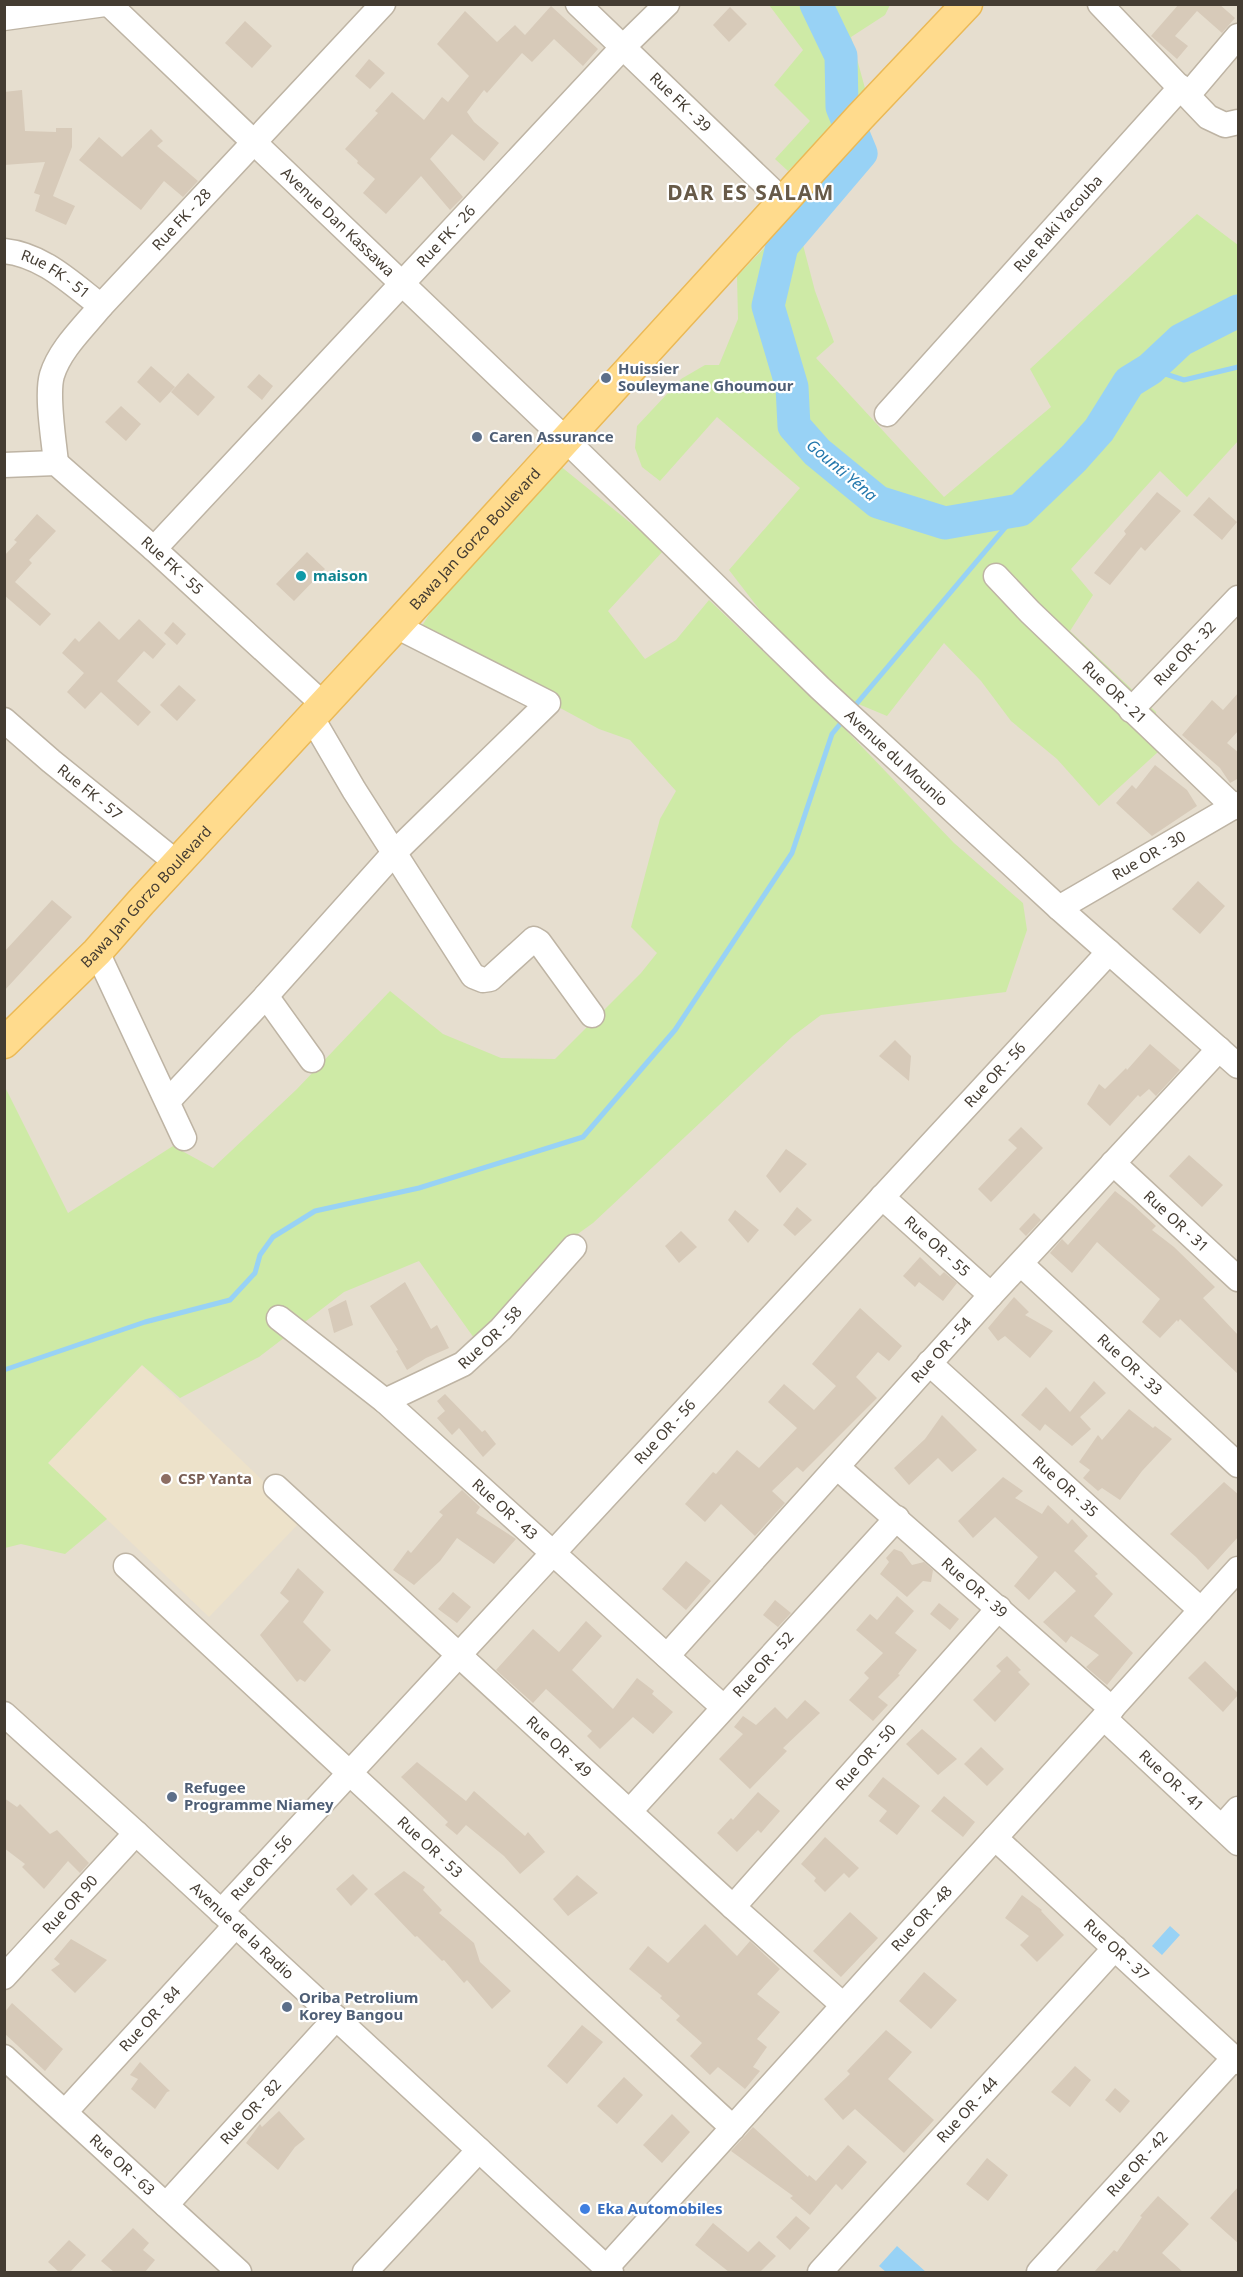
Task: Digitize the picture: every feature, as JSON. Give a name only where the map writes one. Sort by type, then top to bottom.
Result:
[{"type":"main road","name":"Bawa Jan Gorzo Boulevard","points":[[4,1043],[97,952],[967,4]]},
{"type":"street","points":[[4,18],[107,4]]},
{"type":"street","name":"Avenue Dan Kassawa","points":[[107,4],[566,440]]},
{"type":"street","name":"Rue FK - 28","points":[[56,464],[51,376],[61,356],[100,306],[383,4]]},
{"type":"street","name":"Rue FK - 39","points":[[578,4],[623,47],[792,193]]},
{"type":"street","name":"Rue FK - 26","points":[[154,549],[623,47],[667,4]]},
{"type":"street","points":[[1100,4],[1208,117],[1225,125],[1239,122]]},
{"type":"street","name":"Rue Raki Yacouba","points":[[887,414],[1185,91],[1239,36]]},
{"type":"street","name":"Rue FK - 51","points":[[4,251],[20,252],[43,262],[100,306]]},
{"type":"street","name":"Avenue du Mounio","points":[[566,440],[870,735],[1059,908],[1239,1066]]},
{"type":"street","points":[[4,465],[56,464]]},
{"type":"street","name":"Rue FK - 55","points":[[56,464],[154,549],[318,712],[354,790],[473,975],[483,980],[490,979],[534,939],[539,942],[592,1014]]},
{"type":"street","name":"Rue OR - 21","points":[[996,576],[1131,710],[1236,806]]},
{"type":"street","name":"Rue OR - 32","points":[[1131,710],[1239,598]]},
{"type":"street","points":[[168,1101],[395,852],[548,703],[396,626]]},
{"type":"street","name":"Rue FK - 57","points":[[4,720],[177,863]]},
{"type":"street","name":"Rue OR - 30","points":[[1059,908],[1236,806]]},
{"type":"street","points":[[97,952],[184,1138]]},
{"type":"street","name":"Rue OR - 56","points":[[229,1919],[349,1774],[1109,952]]},
{"type":"street","points":[[266,996],[312,1060]]},
{"type":"street","name":"Rue OR - 54","points":[[667,1656],[929,1363],[1219,1049]]},
{"type":"street","name":"Rue OR - 31","points":[[1113,1163],[1239,1279]]},
{"type":"street","name":"Rue OR - 55","points":[[882,1197],[991,1295]]},
{"type":"street","name":"Rue OR - 58","points":[[385,1401],[463,1364],[482,1348],[574,1247]]},
{"type":"street","name":"Rue OR - 33","points":[[1021,1264],[1239,1466]]},
{"type":"street","name":"Rue OR - 43","points":[[279,1318],[385,1401],[723,1707]]},
{"type":"street","name":"Rue OR - 35","points":[[929,1363],[1202,1610]]},
{"type":"street","name":"Rue OR - 39","points":[[837,1467],[999,1608],[1108,1713]]},
{"type":"street","name":"Rue OR - 49","points":[[276,1487],[733,1907],[843,2005]]},
{"type":"street","name":"Rue OR - 52","points":[[630,1811],[897,1518]]},
{"type":"street","name":"Rue OR - 53","points":[[126,1566],[733,2128]]},
{"type":"street","name":"Rue OR - 48","points":[[609,2270],[843,2005],[1239,1569]]},
{"type":"street","name":"Rue OR - 50","points":[[733,1907],[999,1608]]},
{"type":"street","name":"Rue OR - 41","points":[[1108,1713],[1230,1835]]},
{"type":"street","name":"Avenue de la Radio","points":[[7,1722],[136,1833],[609,2270]]},
{"type":"street","points":[[1230,1835],[1239,1809]]},
{"type":"street","name":"Rue OR 90","points":[[4,1977],[136,1833]]},
{"type":"street","name":"Rue OR - 37","points":[[995,1838],[1236,2060]]},
{"type":"street","name":"Rue OR - 84","points":[[65,2112],[229,1919]]},
{"type":"street","name":"Rue OR - 44","points":[[820,2272],[1115,1948]]},
{"type":"street","name":"Rue OR - 82","points":[[166,2205],[336,2018]]},
{"type":"street","name":"Rue OR - 63","points":[[4,2057],[240,2272]]},
{"type":"street","name":"Rue OR - 42","points":[[1039,2272],[1236,2060]]},
{"type":"street","points":[[364,2272],[479,2150]]},
{"type":"shaded area","points":[[5,5],[1238,5],[1238,2272],[5,2272]]},
{"type":"shaded area","points":[[142,1365],[303,1519],[209,1617],[48,1463]]},
{"type":"green space","points":[[769,5],[890,5],[885,15],[851,37],[866,92],[788,171],[775,159],[810,121],[774,85],[803,50]]},
{"type":"green space","points":[[866,138],[872,148],[802,241],[815,291],[834,342],[816,358],[944,497],[1051,407],[1030,369],[1197,214],[1238,245],[1238,441],[1187,497],[1160,471],[1071,569],[1093,595],[1070,631],[1156,712],[1159,751],[1099,806],[1057,759],[1011,721],[981,681],[944,643],[887,716],[820,688],[729,570],[800,488],[717,417],[660,481],[642,467],[635,448],[637,426],[681,379],[705,365],[719,365],[738,319],[737,276],[810,201]]},
{"type":"green space","points":[[559,465],[664,550],[608,611],[645,659],[676,640],[709,600],[844,728],[954,843],[1023,903],[1027,930],[1006,992],[821,1015],[793,1036],[593,1223],[561,1246],[474,1338],[419,1261],[344,1292],[259,1357],[180,1398],[142,1365],[48,1463],[107,1519],[65,1554],[21,1544],[5,1548],[4,1085],[68,1213],[173,1146],[213,1168],[297,1089],[390,991],[443,1034],[501,1058],[555,1059],[641,973],[657,953],[631,927],[660,819],[676,791],[630,740],[599,729],[462,655],[420,629],[453,577]]},
{"type":"water","points":[[1170,1926],[1180,1935],[1162,1955],[1152,1946]]},
{"type":"water","points":[[897,2246],[926,2272],[886,2272],[879,2266]]},
{"type":"building","points":[[1179,4],[1219,4],[1235,18],[1222,33],[1197,11],[1175,36],[1188,46],[1177,59],[1151,36]]},
{"type":"building","points":[[551,6],[598,49],[583,66],[554,39],[532,62],[522,53],[487,93],[484,90],[467,112],[474,122],[499,143],[484,161],[452,134],[430,159],[463,197],[450,210],[421,176],[386,214],[363,193],[375,179],[345,149],[378,113],[375,111],[392,92],[424,120],[442,97],[448,102],[469,76],[437,44],[465,11],[497,42],[515,25],[525,35]]},
{"type":"building","points":[[730,7],[747,24],[729,42],[713,25]]},
{"type":"building","points":[[245,21],[272,46],[252,68],[225,43]]},
{"type":"building","points":[[369,59],[385,73],[370,89],[355,76]]},
{"type":"building","points":[[22,90],[25,131],[56,132],[56,128],[72,128],[72,147],[53,196],[75,206],[66,225],[35,211],[40,195],[34,193],[45,162],[4,165],[4,92]]},
{"type":"building","points":[[151,129],[163,141],[157,146],[198,181],[183,197],[164,181],[141,210],[79,160],[99,137],[122,157]]},
{"type":"building","points":[[151,366],[175,387],[160,403],[137,382]]},
{"type":"building","points":[[188,373],[215,397],[198,416],[171,392]]},
{"type":"building","points":[[259,374],[273,386],[262,400],[247,387]]},
{"type":"building","points":[[121,406],[141,424],[126,441],[105,422]]},
{"type":"building","points":[[1157,492],[1181,511],[1145,551],[1141,547],[1110,585],[1094,573],[1126,534],[1124,531]]},
{"type":"building","points":[[1209,497],[1237,522],[1222,540],[1193,515]]},
{"type":"building","points":[[37,514],[56,531],[29,560],[32,563],[15,582],[51,614],[40,626],[4,595],[4,556],[17,542],[14,540]]},
{"type":"building","name":"maison","points":[[307,552],[325,569],[294,601],[276,584]]},
{"type":"building","points":[[139,619],[166,644],[153,659],[144,651],[117,681],[151,712],[138,726],[101,692],[85,709],[67,692],[84,673],[62,653],[75,638],[79,642],[99,621],[119,640]]},
{"type":"building","points":[[173,622],[186,634],[177,645],[164,633]]},
{"type":"building","points":[[179,685],[196,700],[177,721],[160,705]]},
{"type":"building","points":[[1239,692],[1239,730],[1227,743],[1239,753],[1239,778],[1230,783],[1220,768],[1182,735],[1212,700],[1223,710]]},
{"type":"building","points":[[1155,765],[1187,790],[1197,806],[1152,836],[1116,803],[1132,785],[1136,789]]},
{"type":"building","points":[[1198,881],[1225,906],[1200,934],[1172,909]]},
{"type":"building","points":[[52,900],[72,917],[4,991],[4,952]]},
{"type":"building","points":[[895,1040],[911,1056],[909,1081],[879,1056]]},
{"type":"building","points":[[1150,1044],[1180,1070],[1156,1096],[1149,1089],[1140,1097],[1138,1095],[1110,1126],[1087,1104],[1099,1084],[1105,1089],[1126,1068],[1127,1070]]},
{"type":"building","points":[[1021,1127],[1043,1148],[991,1202],[978,1189],[1017,1148],[1008,1140]]},
{"type":"building","points":[[786,1149],[807,1164],[780,1193],[766,1176]]},
{"type":"building","points":[[1189,1155],[1223,1185],[1202,1207],[1169,1176]]},
{"type":"building","points":[[1115,1191],[1156,1226],[1152,1230],[1174,1247],[1215,1287],[1203,1298],[1239,1336],[1239,1375],[1180,1319],[1160,1338],[1142,1322],[1160,1299],[1097,1242],[1072,1273],[1050,1253],[1062,1239],[1068,1245]]},
{"type":"building","points":[[797,1207],[812,1220],[795,1236],[783,1225]]},
{"type":"building","points":[[735,1210],[759,1230],[748,1243],[728,1220]]},
{"type":"building","points":[[1034,1213],[1041,1220],[1026,1236],[1019,1229]]},
{"type":"building","points":[[681,1231],[697,1247],[679,1263],[665,1246]]},
{"type":"building","points":[[920,1257],[940,1276],[944,1272],[957,1283],[943,1301],[919,1282],[915,1287],[903,1276]]},
{"type":"building","points":[[405,1282],[431,1329],[437,1325],[449,1348],[426,1358],[407,1370],[396,1351],[398,1350],[370,1306]]},
{"type":"building","points":[[1014,1297],[1029,1312],[1025,1315],[1053,1331],[1030,1358],[1005,1336],[998,1341],[988,1328]]},
{"type":"building","points":[[346,1300],[353,1325],[334,1333],[328,1309]]},
{"type":"building","points":[[860,1308],[902,1346],[889,1361],[878,1352],[856,1377],[877,1398],[803,1472],[797,1467],[772,1491],[785,1503],[755,1536],[721,1504],[705,1522],[685,1504],[713,1472],[716,1474],[737,1450],[759,1468],[797,1428],[768,1402],[784,1384],[814,1410],[836,1386],[812,1364]]},
{"type":"building","points":[[1094,1381],[1106,1393],[1080,1417],[1091,1429],[1072,1446],[1045,1424],[1040,1431],[1021,1415],[1046,1387],[1070,1412]]},
{"type":"building","points":[[445,1394],[482,1432],[485,1430],[496,1444],[483,1457],[459,1428],[452,1435],[437,1418],[445,1411],[437,1401]]},
{"type":"building","points":[[1129,1409],[1153,1428],[1155,1426],[1172,1439],[1142,1471],[1120,1500],[1102,1488],[1098,1491],[1083,1478],[1090,1470],[1079,1462],[1098,1435],[1102,1440]]},
{"type":"building","points":[[942,1415],[977,1450],[952,1472],[938,1458],[909,1485],[894,1468],[925,1439]]},
{"type":"building","points":[[1003,1477],[1023,1491],[1015,1498],[1042,1514],[1048,1505],[1068,1524],[1072,1519],[1088,1536],[1074,1551],[1098,1574],[1095,1576],[1113,1594],[1094,1616],[1133,1653],[1107,1685],[1086,1667],[1099,1655],[1071,1636],[1066,1643],[1043,1622],[1076,1591],[1055,1571],[1029,1600],[1014,1586],[1038,1557],[995,1517],[973,1538],[958,1521]]},
{"type":"building","points":[[1224,1482],[1239,1495],[1239,1536],[1208,1570],[1170,1534]]},
{"type":"building","points":[[462,1490],[480,1507],[476,1513],[516,1539],[494,1564],[457,1538],[440,1561],[414,1585],[393,1570],[408,1550],[411,1553],[443,1515],[439,1512]]},
{"type":"building","points":[[894,1549],[902,1552],[912,1565],[924,1562],[933,1570],[931,1582],[923,1581],[907,1597],[880,1574],[889,1562],[886,1558]]},
{"type":"building","points":[[686,1561],[711,1581],[686,1610],[662,1589]]},
{"type":"building","points":[[298,1568],[324,1592],[303,1622],[331,1650],[305,1682],[300,1679],[297,1682],[260,1635],[289,1601],[280,1593]]},
{"type":"building","points":[[453,1592],[471,1607],[457,1623],[438,1609]]},
{"type":"building","points":[[897,1596],[914,1611],[895,1633],[917,1650],[898,1674],[900,1675],[878,1697],[888,1705],[873,1721],[849,1700],[869,1678],[864,1673],[883,1653],[856,1630],[870,1614],[877,1620]]},
{"type":"building","points":[[775,1600],[791,1613],[778,1627],[763,1615]]},
{"type":"building","points":[[939,1603],[959,1619],[950,1630],[930,1614]]},
{"type":"building","points":[[586,1621],[602,1636],[572,1670],[613,1709],[637,1678],[654,1691],[652,1694],[673,1712],[653,1734],[633,1717],[600,1749],[587,1736],[592,1731],[546,1689],[533,1703],[496,1670],[533,1629],[559,1652]]},
{"type":"building","points":[[1007,1656],[1021,1670],[1018,1672],[1030,1684],[995,1722],[973,1700],[1001,1671],[996,1666]]},
{"type":"building","points":[[1205,1661],[1239,1694],[1223,1712],[1188,1678]]},
{"type":"building","points":[[805,1700],[820,1713],[783,1748],[787,1751],[750,1789],[719,1759],[743,1734],[734,1727],[743,1716],[756,1725],[775,1707],[787,1719]]},
{"type":"building","points":[[922,1729],[957,1759],[938,1775],[906,1744]]},
{"type":"building","points":[[981,1747],[1004,1769],[987,1786],[964,1764]]},
{"type":"building","points":[[417,1762],[466,1801],[474,1791],[525,1836],[528,1832],[545,1852],[520,1874],[504,1856],[466,1825],[457,1835],[445,1825],[448,1822],[401,1777]]},
{"type":"building","points":[[883,1777],[920,1806],[897,1835],[879,1821],[887,1811],[868,1796]]},
{"type":"building","points":[[758,1792],[780,1811],[761,1833],[758,1830],[737,1852],[717,1833],[731,1818],[733,1820]]},
{"type":"building","points":[[944,1796],[975,1822],[963,1837],[931,1811]]},
{"type":"building","points":[[4,1798],[17,1807],[20,1804],[50,1834],[57,1830],[89,1863],[80,1873],[68,1861],[44,1889],[22,1867],[25,1864],[4,1848]]},
{"type":"building","points":[[825,1837],[859,1868],[849,1878],[844,1873],[825,1892],[814,1881],[816,1878],[801,1864]]},
{"type":"building","points":[[404,1871],[425,1887],[423,1890],[442,1910],[439,1913],[474,1943],[480,1962],[511,1991],[492,2009],[467,1980],[464,1983],[444,1960],[442,1961],[417,1936],[415,1937],[374,1894]]},
{"type":"building","points":[[353,1874],[368,1889],[351,1906],[336,1889]]},
{"type":"building","points":[[577,1875],[598,1893],[568,1916],[553,1899]]},
{"type":"building","points":[[1022,1895],[1042,1910],[1064,1935],[1037,1962],[1020,1945],[1029,1936],[1005,1918]]},
{"type":"building","points":[[850,1912],[878,1938],[841,1977],[813,1951]]},
{"type":"building","points":[[705,1924],[737,1956],[750,1941],[780,1969],[757,1994],[780,2012],[757,2039],[767,2047],[753,2067],[760,2071],[745,2089],[718,2067],[710,2075],[690,2056],[702,2043],[676,2020],[680,2016],[660,1998],[662,1996],[629,1969],[648,1946],[668,1963]]},
{"type":"building","points":[[71,1939],[107,1960],[75,1993],[51,1970],[60,1964],[54,1959]]},
{"type":"building","points":[[924,1972],[957,2000],[931,2029],[899,2001]]},
{"type":"building","points":[[12,2003],[63,2049],[45,2071],[4,2033],[4,2013]]},
{"type":"building","points":[[582,2025],[603,2042],[567,2084],[547,2066]]},
{"type":"building","points":[[886,2030],[912,2052],[888,2079],[934,2120],[904,2153],[855,2109],[843,2120],[824,2099],[850,2074],[847,2071]]},
{"type":"building","points":[[140,2062],[170,2091],[155,2109],[131,2089],[138,2079],[130,2075]]},
{"type":"building","points":[[1075,2066],[1091,2080],[1070,2107],[1051,2092]]},
{"type":"building","points":[[624,2077],[643,2095],[617,2124],[597,2106]]},
{"type":"building","points":[[1115,2088],[1130,2101],[1120,2113],[1105,2100]]},
{"type":"building","points":[[279,2111],[305,2139],[295,2147],[278,2170],[246,2143],[260,2124],[262,2127]]},
{"type":"building","points":[[672,2114],[690,2132],[662,2163],[643,2145]]},
{"type":"building","points":[[753,2127],[808,2177],[809,2175],[816,2181],[848,2145],[867,2162],[842,2190],[836,2184],[810,2215],[790,2198],[793,2196],[731,2151]]},
{"type":"building","points":[[987,2158],[1008,2175],[988,2201],[966,2184]]},
{"type":"building","points":[[1239,2186],[1239,2244],[1210,2218]]},
{"type":"building","points":[[1158,2196],[1189,2224],[1162,2253],[1183,2272],[1094,2272],[1114,2250],[1117,2252],[1142,2217],[1140,2216]]},
{"type":"building","points":[[796,2216],[810,2228],[790,2250],[776,2237]]},
{"type":"building","points":[[713,2223],[748,2252],[759,2241],[776,2256],[760,2272],[729,2272],[695,2245]]},
{"type":"building","points":[[133,2228],[149,2243],[143,2250],[155,2260],[145,2272],[114,2272],[101,2261]]},
{"type":"building","points":[[69,2240],[86,2255],[70,2272],[59,2272],[48,2262]]},
{"type":"waterway","name":"Gounti Yéna","points":[[816,4],[841,56],[842,107],[861,153],[782,246],[768,306],[792,387],[794,426],[817,452],[878,502],[945,523],[1020,510],[1074,458],[1099,430],[1129,382],[1150,369],[1181,340],[1238,311]]},
{"type":"waterway","points":[[1150,369],[1184,380],[1238,367]]},
{"type":"waterway","points":[[853,708],[1020,510]]},
{"type":"waterway","points":[[4,1370],[145,1322],[230,1300],[255,1273],[260,1255],[273,1237],[315,1211],[419,1188],[583,1137],[675,1030],[792,853],[832,734],[845,718]]},
{"type":"place","name":"Huissier Souleymane Ghoumour","points":[[606,378]]},
{"type":"place","name":"Caren Assurance","points":[[477,437]]},
{"type":"place","name":"maison","points":[[301,576]]},
{"type":"place","name":"CSP Yanta","points":[[166,1479]]},
{"type":"place","name":"Refugee Programme Niamey","points":[[172,1797]]},
{"type":"place","name":"Oriba Petrolium Korey Bangou","points":[[287,2007]]},
{"type":"place","name":"Eka Automobiles","points":[[585,2209]]},
{"type":"district","name":"DAR ES SALAM","points":[[751,193]]}]
